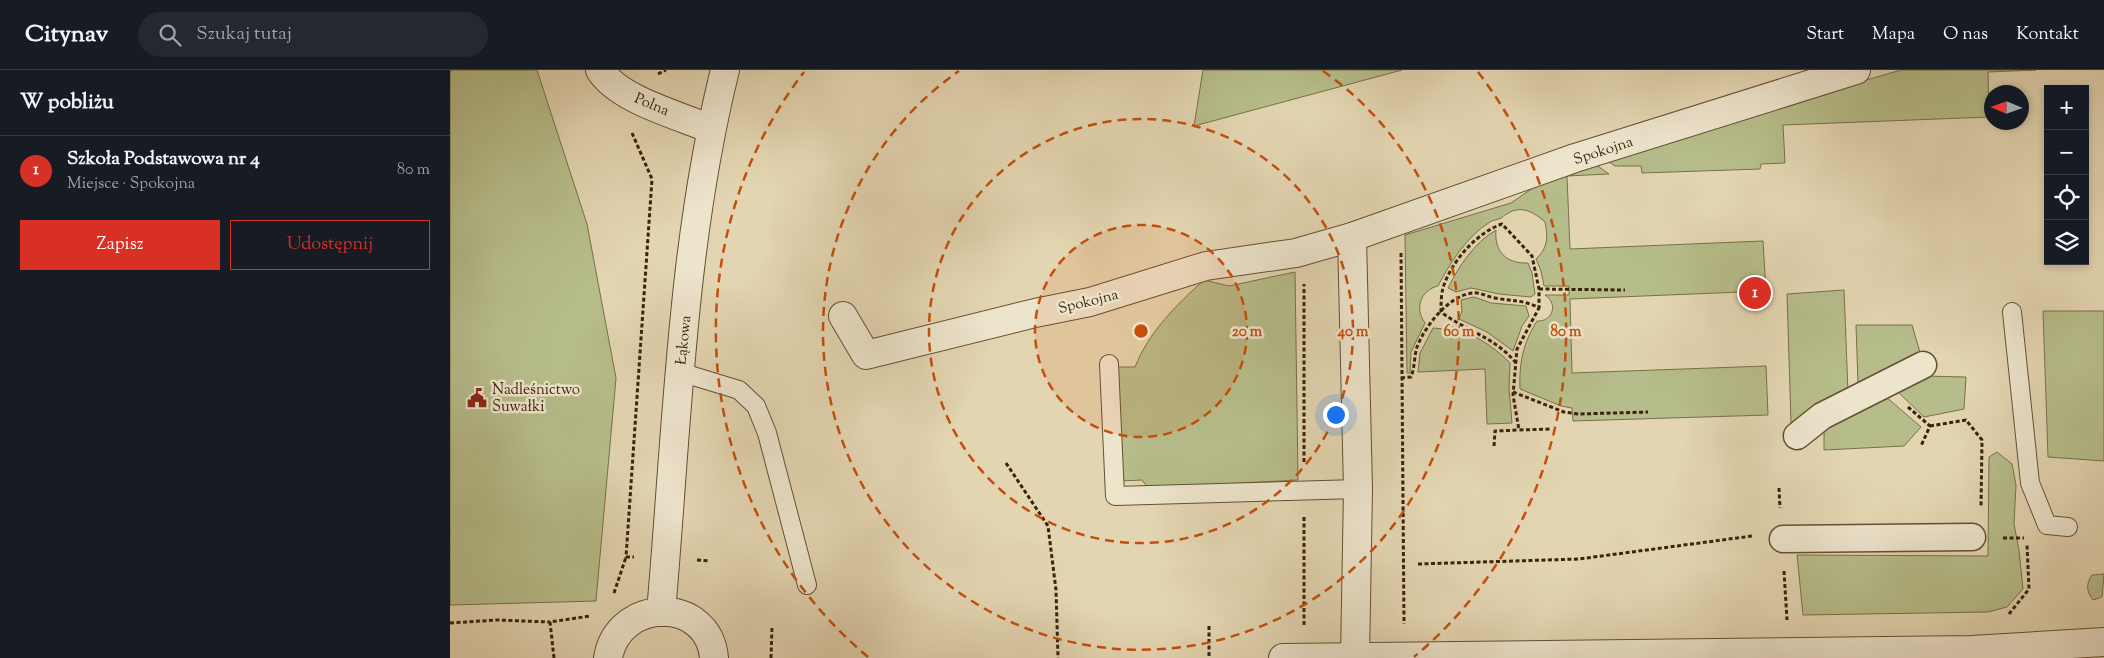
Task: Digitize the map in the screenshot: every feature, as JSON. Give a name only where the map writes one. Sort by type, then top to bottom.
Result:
[{"type":"street","name":"Polna","points":[[600,70],[616,87],[638,99],[710,128]]},
{"type":"street","name":"Łąkowa","points":[[661,612],[680,372],[695,225],[710,128],[725,70]]},
{"type":"street","name":"Spokojna","points":[[844,316],[866,355],[1035,313],[1090,302],[1206,266],[1296,253],[1352,238],[1575,158],[1856,70]]},
{"type":"street","points":[[1352,238],[1358,489],[1355,658]]},
{"type":"street","points":[[1797,436],[1822,416],[1924,365]]},
{"type":"street","points":[[1783,540],[1977,537]]},
{"type":"street","points":[[608,658],[610,648],[619,632],[632,619],[649,612],[668,611],[684,616],[698,625],[708,639],[714,658]]},
{"type":"street","points":[[1283,658],[1972,650],[2104,642]]},
{"type":"lane","points":[[2012,312],[2030,483],[2047,525],[2068,527]]},
{"type":"lane","points":[[1109,364],[1115,496],[1358,489]]},
{"type":"lane","points":[[680,372],[739,390],[756,406],[767,434],[807,585]]},
{"type":"path","points":[[612,597],[626,557],[652,179],[627,123],[650,76],[666,70]]},
{"type":"path","points":[[1441,312],[1442,291],[1455,265],[1478,238],[1493,227],[1502,224],[1532,256],[1539,289],[1539,308],[1517,349],[1514,392],[1519,430]]},
{"type":"path","points":[[1401,246],[1404,624]]},
{"type":"path","points":[[1304,277],[1304,466]]},
{"type":"path","points":[[1539,289],[1625,290]]},
{"type":"path","points":[[1401,378],[1411,377],[1415,366],[1416,348],[1432,321],[1459,296],[1474,292],[1492,298],[1527,301],[1539,308]]},
{"type":"path","points":[[1441,312],[1456,323],[1491,340],[1516,363]]},
{"type":"path","points":[[1883,385],[1930,426]]},
{"type":"path","points":[[1514,392],[1564,412],[1578,414],[1648,412]]},
{"type":"path","points":[[1930,426],[1966,420],[1982,440],[1977,537],[2027,538],[2029,589],[2009,614]]},
{"type":"path","points":[[1921,446],[1930,426]]},
{"type":"path","points":[[1494,446],[1495,431],[1551,429]]},
{"type":"path","points":[[1006,463],[1048,526],[1056,590],[1058,658]]},
{"type":"path","points":[[1304,506],[1304,626]]},
{"type":"path","points":[[1418,564],[1579,560],[1754,536]]},
{"type":"path","points":[[626,557],[665,559]]},
{"type":"path","points":[[450,623],[497,620],[550,622],[592,615]]},
{"type":"path","points":[[550,622],[554,658]]},
{"type":"path","points":[[1209,626],[1209,658]]},
{"type":"path","points":[[771,658],[772,628]]},
{"type":"green space","points":[[537,70],[587,224],[616,378],[596,601],[450,605],[450,71]]},
{"type":"green space","points":[[1203,70],[1402,70],[1194,126]]},
{"type":"green space","points":[[1901,70],[2036,70],[1988,72],[1988,85],[1984,85],[1984,117],[1783,125],[1785,163],[1761,164],[1760,169],[1642,173],[1641,166],[1615,166],[1606,160],[1611,154]]},
{"type":"green space","points":[[1595,164],[1609,174],[1567,176],[1570,249],[1763,241],[1766,291],[1570,299],[1572,373],[1766,366],[1768,415],[1573,421],[1572,408],[1561,406],[1520,389],[1521,362],[1528,337],[1537,321],[1547,319],[1552,312],[1552,303],[1545,295],[1569,295],[1569,286],[1544,286],[1536,259],[1543,251],[1546,242],[1545,222],[1532,213],[1523,210],[1512,211],[1501,218],[1491,221],[1482,228],[1460,251],[1438,286],[1427,291],[1421,300],[1420,306],[1425,323],[1411,352],[1410,373],[1407,373],[1405,235],[1511,203],[1546,179]]},
{"type":"green space","points":[[1496,230],[1497,244],[1503,255],[1513,261],[1528,263],[1532,273],[1535,294],[1531,297],[1499,294],[1471,288],[1456,292],[1448,288],[1457,271],[1474,248]]},
{"type":"green space","points":[[1295,272],[1298,480],[1148,488],[1142,480],[1121,481],[1118,367],[1135,367],[1148,342],[1164,320],[1204,280],[1229,286]]},
{"type":"green space","points":[[1844,290],[1848,392],[1791,423],[1787,294]]},
{"type":"green space","points":[[1474,297],[1491,303],[1526,306],[1529,316],[1522,326],[1513,351],[1487,332],[1459,319],[1462,311],[1461,300]]},
{"type":"green space","points":[[2043,311],[2104,311],[2104,461],[2048,457]]},
{"type":"green space","points":[[1856,325],[1912,325],[1921,356],[1858,384]]},
{"type":"green space","points":[[1451,326],[1483,341],[1510,363],[1509,388],[1512,423],[1487,424],[1485,369],[1418,372],[1420,353],[1433,328],[1444,329]]},
{"type":"green space","points":[[1923,376],[1966,377],[1964,409],[1924,417],[1895,389]]},
{"type":"green space","points":[[1885,396],[1921,427],[1904,446],[1824,450],[1824,427]]},
{"type":"green space","points":[[1997,452],[2012,464],[2016,485],[2014,524],[2023,589],[2007,607],[1988,612],[1803,615],[1797,555],[1988,556],[1989,457]]},
{"type":"green space","points":[[2104,574],[2102,597],[2093,600],[2088,591],[2089,581],[2092,575]]},
{"type":"place","name":"Szkoła Podstawowa nr 4","points":[[1755,293]]},
{"type":"place","name":"Nadleśnictwo Suwałki","points":[[477,398]]}]
